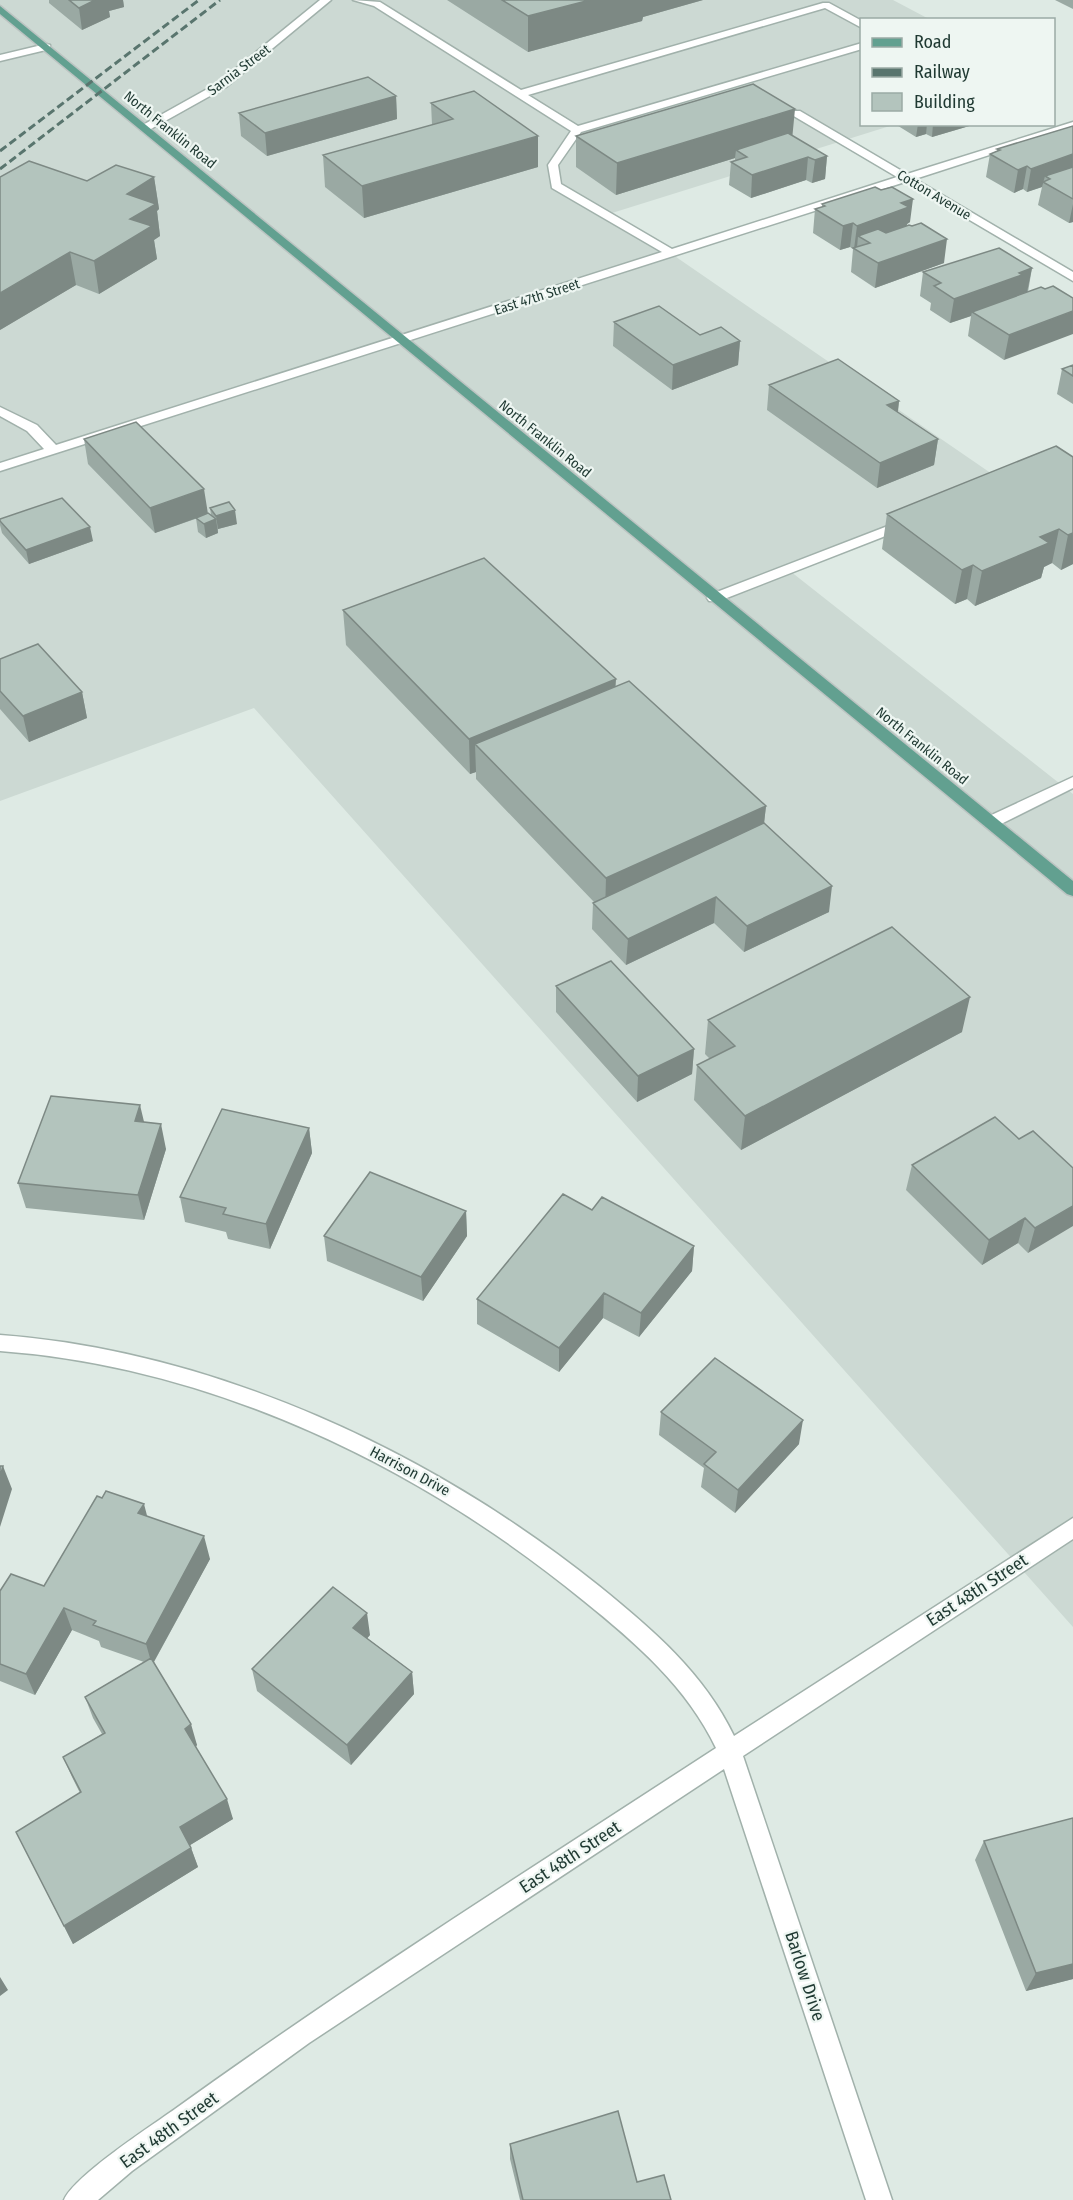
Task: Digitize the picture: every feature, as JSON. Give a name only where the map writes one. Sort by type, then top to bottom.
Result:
[{"type":"main road","name":"North Franklin Road","points":[[0,9],[714,598],[1073,890]]},
{"type":"street","name":"Sarnia Street","points":[[145,128],[222,86],[326,0]]},
{"type":"street","points":[[358,0],[377,4],[577,130]]},
{"type":"street","points":[[519,94],[826,5],[860,24]]},
{"type":"street","points":[[672,254],[556,186],[553,165],[577,130],[860,46]]},
{"type":"street","points":[[0,58],[46,47]]},
{"type":"street","name":"Cotton Avenue","points":[[796,113],[1073,277]]},
{"type":"street","name":"East 47th Street","points":[[0,467],[907,180],[1073,125]]},
{"type":"street","points":[[0,411],[32,428],[53,450]]},
{"type":"street","points":[[714,598],[920,518]]},
{"type":"street","points":[[991,822],[1073,782]]},
{"type":"street","name":"Harrison Drive","points":[[0,1343],[77,1351],[169,1372],[258,1401],[320,1426],[417,1474],[482,1513],[560,1568],[613,1611],[692,1687],[730,1752]]},
{"type":"street","name":"East 48th Street","points":[[77,2200],[123,2162],[300,2034],[1073,1527]]},
{"type":"street","name":"Barlow Drive","points":[[730,1752],[879,2200]]},
{"type":"shaded area","points":[[0,0],[893,0],[927,18],[860,18],[860,126],[890,126],[612,213],[995,476],[790,571],[1073,794],[1073,1627],[254,708],[0,801]]},
{"type":"building","points":[[69,0],[95,0],[79,8]]},
{"type":"building","points":[[502,0],[590,0],[528,16]]},
{"type":"building","points":[[368,77],[396,96],[265,133],[239,113]]},
{"type":"building","points":[[753,84],[795,109],[617,163],[576,136]]},
{"type":"building","points":[[474,91],[538,136],[362,186],[323,155],[453,119],[431,103]]},
{"type":"building","points":[[1073,126],[1073,154],[1031,169],[1027,166],[1018,170],[990,154],[1000,150],[997,149]]},
{"type":"building","points":[[788,133],[827,156],[815,160],[808,157],[752,175],[731,162],[747,157],[736,150]]},
{"type":"building","points":[[29,161],[87,181],[116,165],[154,177],[127,194],[156,204],[130,219],[152,226],[94,261],[70,252],[0,293],[0,177]]},
{"type":"building","points":[[1073,167],[1073,199],[1043,182],[1050,179],[1045,176]]},
{"type":"building","points":[[875,187],[881,190],[892,187],[913,199],[901,203],[909,207],[857,226],[853,223],[843,226],[815,209],[825,206],[822,204]]},
{"type":"building","points":[[921,223],[947,239],[878,263],[853,248],[870,243],[858,236],[878,229],[886,233]]},
{"type":"building","points":[[999,248],[1032,268],[1019,273],[1022,275],[954,299],[934,286],[941,283],[923,272]]},
{"type":"building","points":[[1053,286],[1073,298],[1073,311],[1009,335],[972,312],[1041,287],[1045,289]]},
{"type":"building","points":[[659,306],[700,335],[721,327],[740,341],[673,365],[614,322]]},
{"type":"building","points":[[838,359],[899,401],[887,405],[938,439],[880,463],[769,385]]},
{"type":"building","points":[[1073,365],[1073,376],[1062,369]]},
{"type":"building","points":[[136,422],[204,489],[150,508],[84,439]]},
{"type":"building","points":[[1056,446],[1073,457],[1073,533],[1068,535],[1059,529],[1040,537],[1049,543],[982,571],[973,565],[962,570],[887,514]]},
{"type":"building","points":[[62,498],[90,527],[26,550],[0,521],[0,519]]},
{"type":"building","points":[[229,502],[235,510],[216,516],[210,508]]},
{"type":"building","points":[[208,513],[216,519],[204,524],[196,518]]},
{"type":"building","points":[[484,558],[616,679],[469,739],[343,610]]},
{"type":"building","points":[[38,644],[82,692],[23,716],[0,691],[0,659]]},
{"type":"building","points":[[629,681],[766,806],[606,878],[475,744]]},
{"type":"building","points":[[764,823],[832,886],[747,926],[716,897],[628,939],[593,903]]},
{"type":"building","points":[[892,927],[970,997],[745,1116],[697,1065],[735,1046],[708,1020]]},
{"type":"building","points":[[611,961],[694,1049],[638,1076],[556,986]]},
{"type":"building","points":[[51,1096],[140,1105],[135,1121],[161,1124],[138,1195],[18,1183]]},
{"type":"building","points":[[222,1109],[309,1128],[266,1224],[223,1214],[226,1208],[180,1197]]},
{"type":"building","points":[[995,1117],[1019,1139],[1033,1131],[1073,1168],[1073,1206],[1035,1228],[1025,1218],[989,1240],[912,1165]]},
{"type":"building","points":[[370,1172],[466,1211],[421,1277],[324,1236]]},
{"type":"building","points":[[563,1194],[592,1210],[602,1197],[694,1246],[641,1313],[604,1293],[559,1348],[477,1299]]},
{"type":"building","points":[[715,1358],[803,1420],[738,1490],[704,1464],[716,1452],[661,1412]]},
{"type":"building","points":[[106,1491],[144,1504],[138,1513],[204,1536],[146,1644],[93,1625],[96,1621],[64,1608],[26,1674],[0,1664],[0,1591],[11,1574],[44,1586],[97,1496],[102,1498]]},
{"type":"building","points":[[333,1587],[367,1613],[353,1628],[412,1672],[347,1745],[252,1669]]},
{"type":"building","points":[[151,1658],[191,1724],[185,1729],[227,1799],[180,1827],[191,1848],[64,1926],[16,1832],[81,1792],[63,1757],[105,1733],[85,1697]]},
{"type":"building","points":[[1073,1818],[1073,1964],[1036,1973],[984,1841]]},
{"type":"building","points":[[618,2111],[637,2182],[664,2175],[671,2200],[523,2200],[510,2144]]},
{"type":"railway","points":[[0,151],[199,0]]},
{"type":"railway","points":[[0,169],[220,0]]}]
